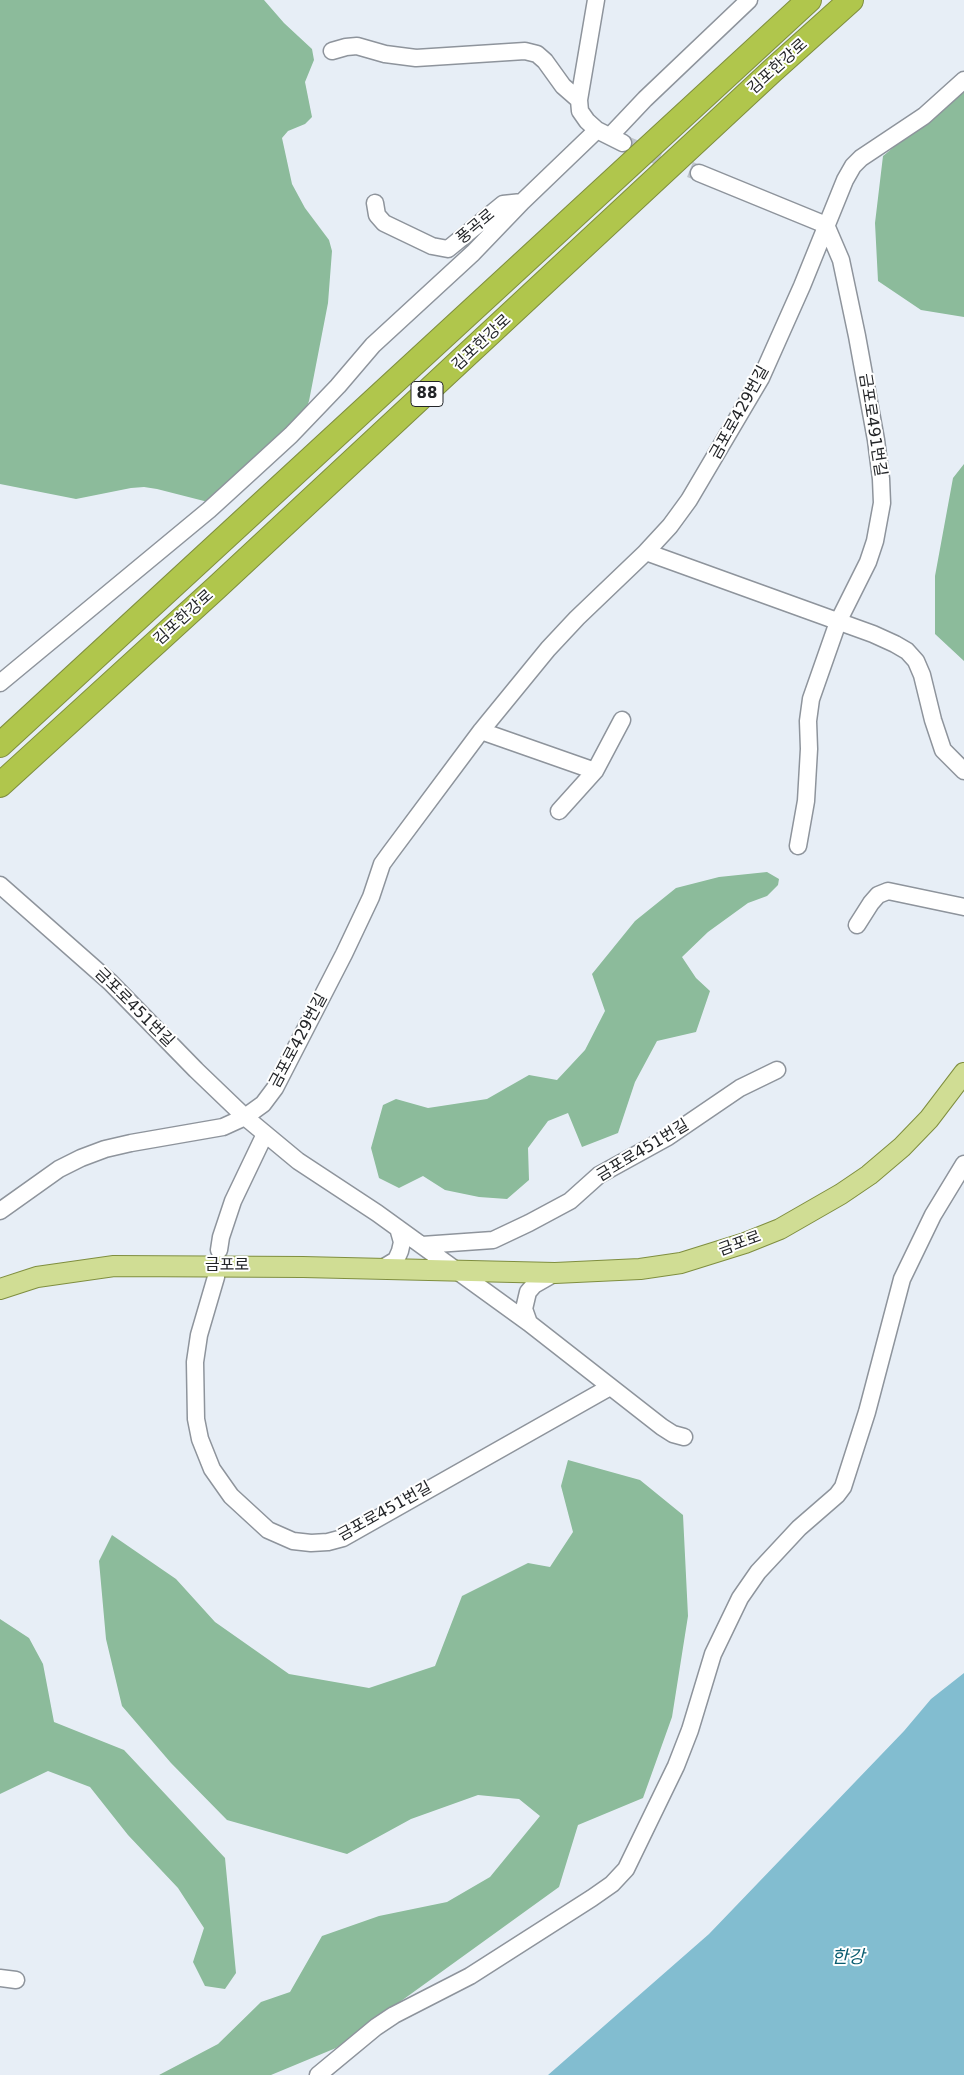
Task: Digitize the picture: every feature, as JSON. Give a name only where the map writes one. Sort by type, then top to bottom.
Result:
[{"type":"highway","name":"김포한강로","points":[[0,744],[809,0]]},
{"type":"highway","name":"김포한강로","points":[[0,786],[851,0]]},
{"type":"main road","name":"금포로","points":[[0,1289],[37,1277],[114,1266],[303,1266],[555,1273],[640,1269],[681,1263],[745,1243],[780,1229],[841,1194],[876,1169],[902,1147],[929,1118],[964,1073]]},
{"type":"street","points":[[596,0],[579,100],[580,111],[587,121],[610,136]]},
{"type":"street","name":"풍곡로","points":[[375,203],[377,216],[384,223],[432,246],[448,249],[504,204],[522,202],[610,136],[749,0]]},
{"type":"street","points":[[332,51],[357,46],[370,48],[385,54],[416,58],[525,51],[537,54],[545,61],[563,86],[579,100]]},
{"type":"street","name":"금포로429번길","points":[[0,1211],[59,1170],[81,1158],[131,1143],[223,1127],[246,1117],[263,1104],[275,1088],[365,912],[382,864],[481,731],[548,649],[577,618],[646,552],[670,526],[689,500],[761,378],[802,286],[845,180],[853,166],[861,158],[924,116],[964,80]]},
{"type":"street","points":[[699,173],[826,225]]},
{"type":"street","points":[[0,683],[210,510],[262,462],[338,386],[374,345],[473,253],[522,202]]},
{"type":"street","name":"금포로491번길","points":[[798,846],[804,815],[807,783],[809,711],[838,622],[868,562],[875,541],[882,503],[879,460],[857,336],[841,260],[826,225]]},
{"type":"street","points":[[646,552],[838,622],[896,644],[907,651],[916,661],[922,675],[943,750],[964,771]]},
{"type":"street","points":[[559,811],[595,771],[622,720]]},
{"type":"street","points":[[481,731],[595,771]]},
{"type":"street","name":"금포로451번길","points":[[0,885],[110,982],[196,1070],[265,1134],[298,1161],[457,1270]]},
{"type":"street","points":[[857,925],[874,899],[888,891],[964,907]]},
{"type":"street","name":"금포로451번길","points":[[422,1245],[493,1240],[529,1223],[570,1201],[599,1175],[668,1137],[740,1088],[777,1070]]},
{"type":"street","points":[[219,1250],[221,1237],[233,1201],[265,1134]]},
{"type":"street","points":[[318,2075],[376,2027],[394,2015],[470,1976],[599,1893],[612,1884],[626,1869],[676,1766],[690,1730],[714,1654],[740,1598],[758,1572],[799,1528],[843,1487],[867,1412],[902,1279],[933,1214],[964,1164]]},
{"type":"street","points":[[381,1269],[396,1260],[400,1251],[402,1242],[398,1228]]},
{"type":"street","points":[[457,1270],[529,1323],[662,1427],[673,1434],[684,1437]]},
{"type":"street","points":[[529,1323],[524,1309],[528,1292],[534,1285],[555,1273]]},
{"type":"street","name":"금포로451번길","points":[[216,1277],[200,1335],[195,1362],[196,1419],[200,1439],[212,1469],[220,1483],[231,1496],[268,1530],[293,1541],[328,1542],[356,1531],[448,1477],[610,1387]]},
{"type":"green space","points":[[0,0],[264,0],[284,23],[312,49],[314,60],[305,82],[312,117],[305,124],[288,131],[282,138],[292,184],[305,208],[329,240],[332,251],[328,303],[309,401],[304,414],[208,502],[144,487],[76,499],[0,484]]},
{"type":"green space","points":[[964,84],[964,317],[921,310],[878,281],[875,223],[883,156],[936,112]]},
{"type":"green space","points":[[964,464],[964,661],[935,634],[935,576],[953,478]]},
{"type":"green space","points":[[767,872],[779,879],[778,885],[767,896],[748,903],[708,932],[682,957],[696,978],[710,991],[696,1032],[657,1041],[635,1082],[618,1133],[582,1147],[568,1113],[548,1121],[528,1148],[529,1180],[507,1199],[479,1197],[445,1190],[423,1176],[399,1188],[379,1178],[371,1148],[383,1105],[396,1099],[428,1108],[487,1099],[529,1075],[557,1080],[585,1050],[605,1011],[592,974],[635,921],[676,888],[719,877]]},
{"type":"green space","points":[[568,1460],[640,1480],[683,1515],[688,1616],[672,1717],[643,1798],[578,1825],[559,1887],[336,2048],[271,2075],[159,2075],[218,2044],[261,2002],[290,1992],[322,1936],[379,1916],[447,1902],[490,1877],[540,1816],[519,1799],[478,1795],[411,1819],[347,1854],[227,1820],[171,1763],[122,1706],[106,1639],[99,1561],[112,1535],[176,1579],[215,1622],[289,1674],[369,1688],[435,1666],[462,1596],[528,1563],[550,1567],[573,1532],[561,1486]]},
{"type":"green space","points":[[0,1619],[29,1638],[43,1664],[54,1722],[124,1750],[225,1858],[236,1973],[225,1989],[205,1986],[193,1962],[204,1928],[178,1888],[128,1835],[90,1787],[48,1771],[0,1794]]},
{"type":"water","name":"한강","points":[[964,1673],[964,2075],[548,2075],[709,1934],[904,1731],[931,1699]]},
{"type":"tunnel","points":[[623,143],[699,173]]}]
